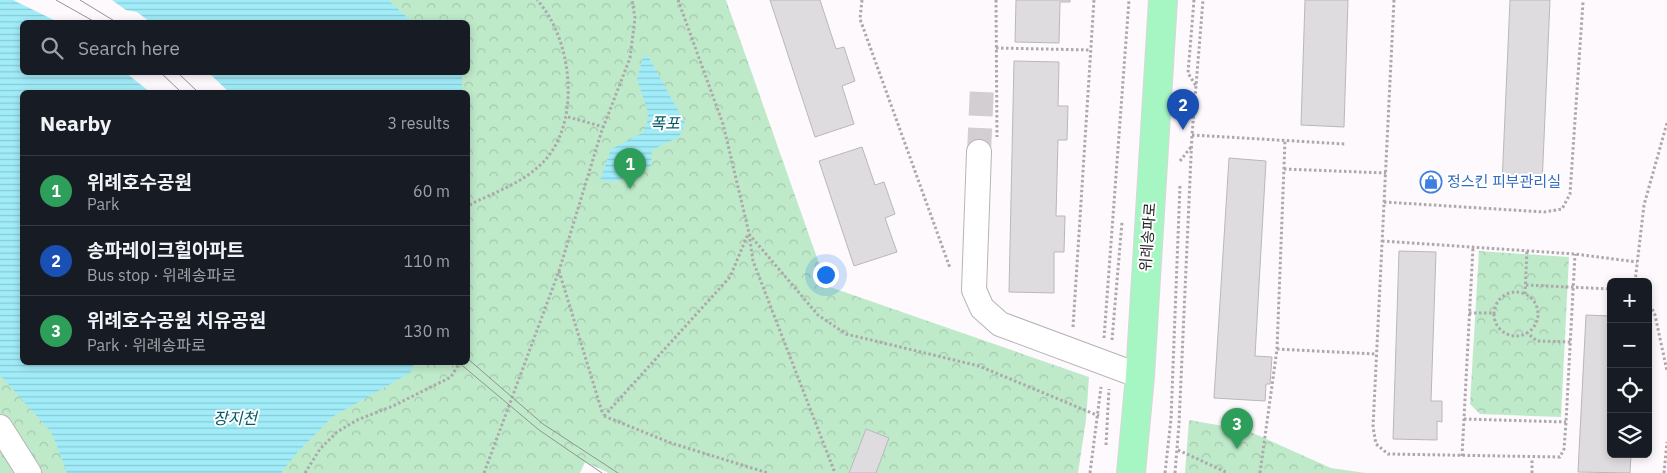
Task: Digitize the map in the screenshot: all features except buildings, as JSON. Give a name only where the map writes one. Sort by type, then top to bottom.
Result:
[{"type":"main road","name":"위례송파로","points":[[1131,473],[1140,376],[1163,0]]},
{"type":"street","points":[[988,149],[974,290],[982,308],[1000,324],[1140,376]]},
{"type":"street","points":[[0,427],[29,473]]},
{"type":"path","points":[[470,206],[520,181],[536,170],[550,154],[568,117],[569,82],[564,55],[548,11],[537,0]]},
{"type":"path","points":[[484,473],[559,271],[604,127],[630,58],[635,18],[632,0]]},
{"type":"path","points":[[678,0],[723,124],[753,261],[835,473]]},
{"type":"path","points":[[862,0],[860,19],[950,270]]},
{"type":"path","points":[[988,149],[996,48],[996,0]]},
{"type":"path","points":[[1073,333],[1094,0]]},
{"type":"path","points":[[1106,450],[1106,363],[1129,0]]},
{"type":"path","points":[[1194,0],[1188,73],[1196,86]]},
{"type":"path","points":[[1175,473],[1178,450],[1192,135],[1204,0]]},
{"type":"path","points":[[1394,0],[1373,427],[1376,444],[1388,454],[1560,458],[1564,449],[1566,422],[1575,254]]},
{"type":"path","points":[[1384,202],[1544,212],[1562,210],[1570,194],[1583,2]]},
{"type":"path","points":[[996,48],[1090,50]]},
{"type":"path","points":[[568,117],[604,127]]},
{"type":"path","points":[[1635,278],[1644,205],[1667,123]]},
{"type":"path","points":[[1192,135],[1345,144]]},
{"type":"path","points":[[1260,473],[1277,349],[1285,140]]},
{"type":"path","points":[[1180,168],[1180,159],[1192,146]]},
{"type":"path","points":[[1284,169],[1386,173]]},
{"type":"path","points":[[1165,473],[1171,419],[1180,178]]},
{"type":"path","points":[[1090,473],[1106,363],[1122,217]]},
{"type":"path","points":[[604,416],[730,277],[748,233]]},
{"type":"path","points":[[748,233],[818,315],[846,334],[979,366],[1099,416]]},
{"type":"path","points":[[1382,241],[1528,250],[1637,262]]},
{"type":"path","points":[[1462,456],[1473,247]]},
{"type":"path","points":[[1525,294],[1528,250]]},
{"type":"path","points":[[559,271],[604,416]]},
{"type":"path","points":[[1526,284],[1607,289]]},
{"type":"path","points":[[1518,292],[1531,298],[1537,310],[1535,324],[1526,332],[1517,335],[1504,332],[1499,327],[1494,313],[1499,300],[1505,295],[1518,292]]},
{"type":"path","points":[[1652,309],[1667,371]]},
{"type":"path","points":[[1469,313],[1494,313]]},
{"type":"path","points":[[1526,332],[1537,341],[1571,342]]},
{"type":"path","points":[[1277,349],[1376,354]]},
{"type":"path","points":[[305,473],[320,449],[337,432],[357,420],[393,406],[451,377],[458,365]]},
{"type":"path","points":[[604,416],[671,443],[768,473]]},
{"type":"path","points":[[1464,419],[1566,422]]},
{"type":"path","points":[[1664,473],[1667,442]]},
{"type":"path","points":[[1178,450],[1228,473]]},
{"type":"path","points":[[1532,458],[1532,473]]},
{"type":"green space","points":[[0,0],[726,0],[827,286],[1089,377],[1086,420],[1078,473],[609,473],[585,462],[580,473],[0,473]]},
{"type":"green space","points":[[1479,251],[1569,257],[1561,417],[1480,414],[1470,404]]},
{"type":"green space","points":[[1189,420],[1246,430],[1331,468],[1366,473],[1185,473]]},
{"type":"water","name":"장지천","points":[[0,0],[388,0],[410,20],[20,20],[20,75],[462,75],[462,90],[20,90],[20,365],[414,365],[410,373],[332,417],[296,454],[281,473],[67,473],[52,433],[0,375]]},
{"type":"water","name":"폭포","points":[[644,54],[648,56],[685,123],[679,137],[652,150],[651,167],[629,165],[628,177],[613,182],[600,180],[611,149],[642,133],[647,123],[648,112],[637,79]]},
{"type":"pier","points":[[13,0],[112,0],[126,10],[137,12],[147,20],[54,20]]},
{"type":"pier","points":[[129,75],[211,75],[227,90],[147,90]]},
{"type":"tunnel","points":[[979,152],[982,87]]},
{"type":"tram line","points":[[56,0],[91,20]]},
{"type":"tram line","points":[[80,0],[113,20]]},
{"type":"tram line","points":[[163,75],[179,90]]},
{"type":"tram line","points":[[180,75],[196,90]]},
{"type":"tram line","points":[[470,361],[543,424],[618,473]]},
{"type":"tram line","points":[[462,365],[539,430],[602,473]]},
{"type":"place","name":"송파레이크힐아파트","points":[[1183,130]]},
{"type":"place","name":"정스킨 피부관리실","points":[[1431,182]]},
{"type":"place","name":"위례호수공원","points":[[630,189]]},
{"type":"place","name":"위례호수공원 치유공원","points":[[1237,449]]}]
